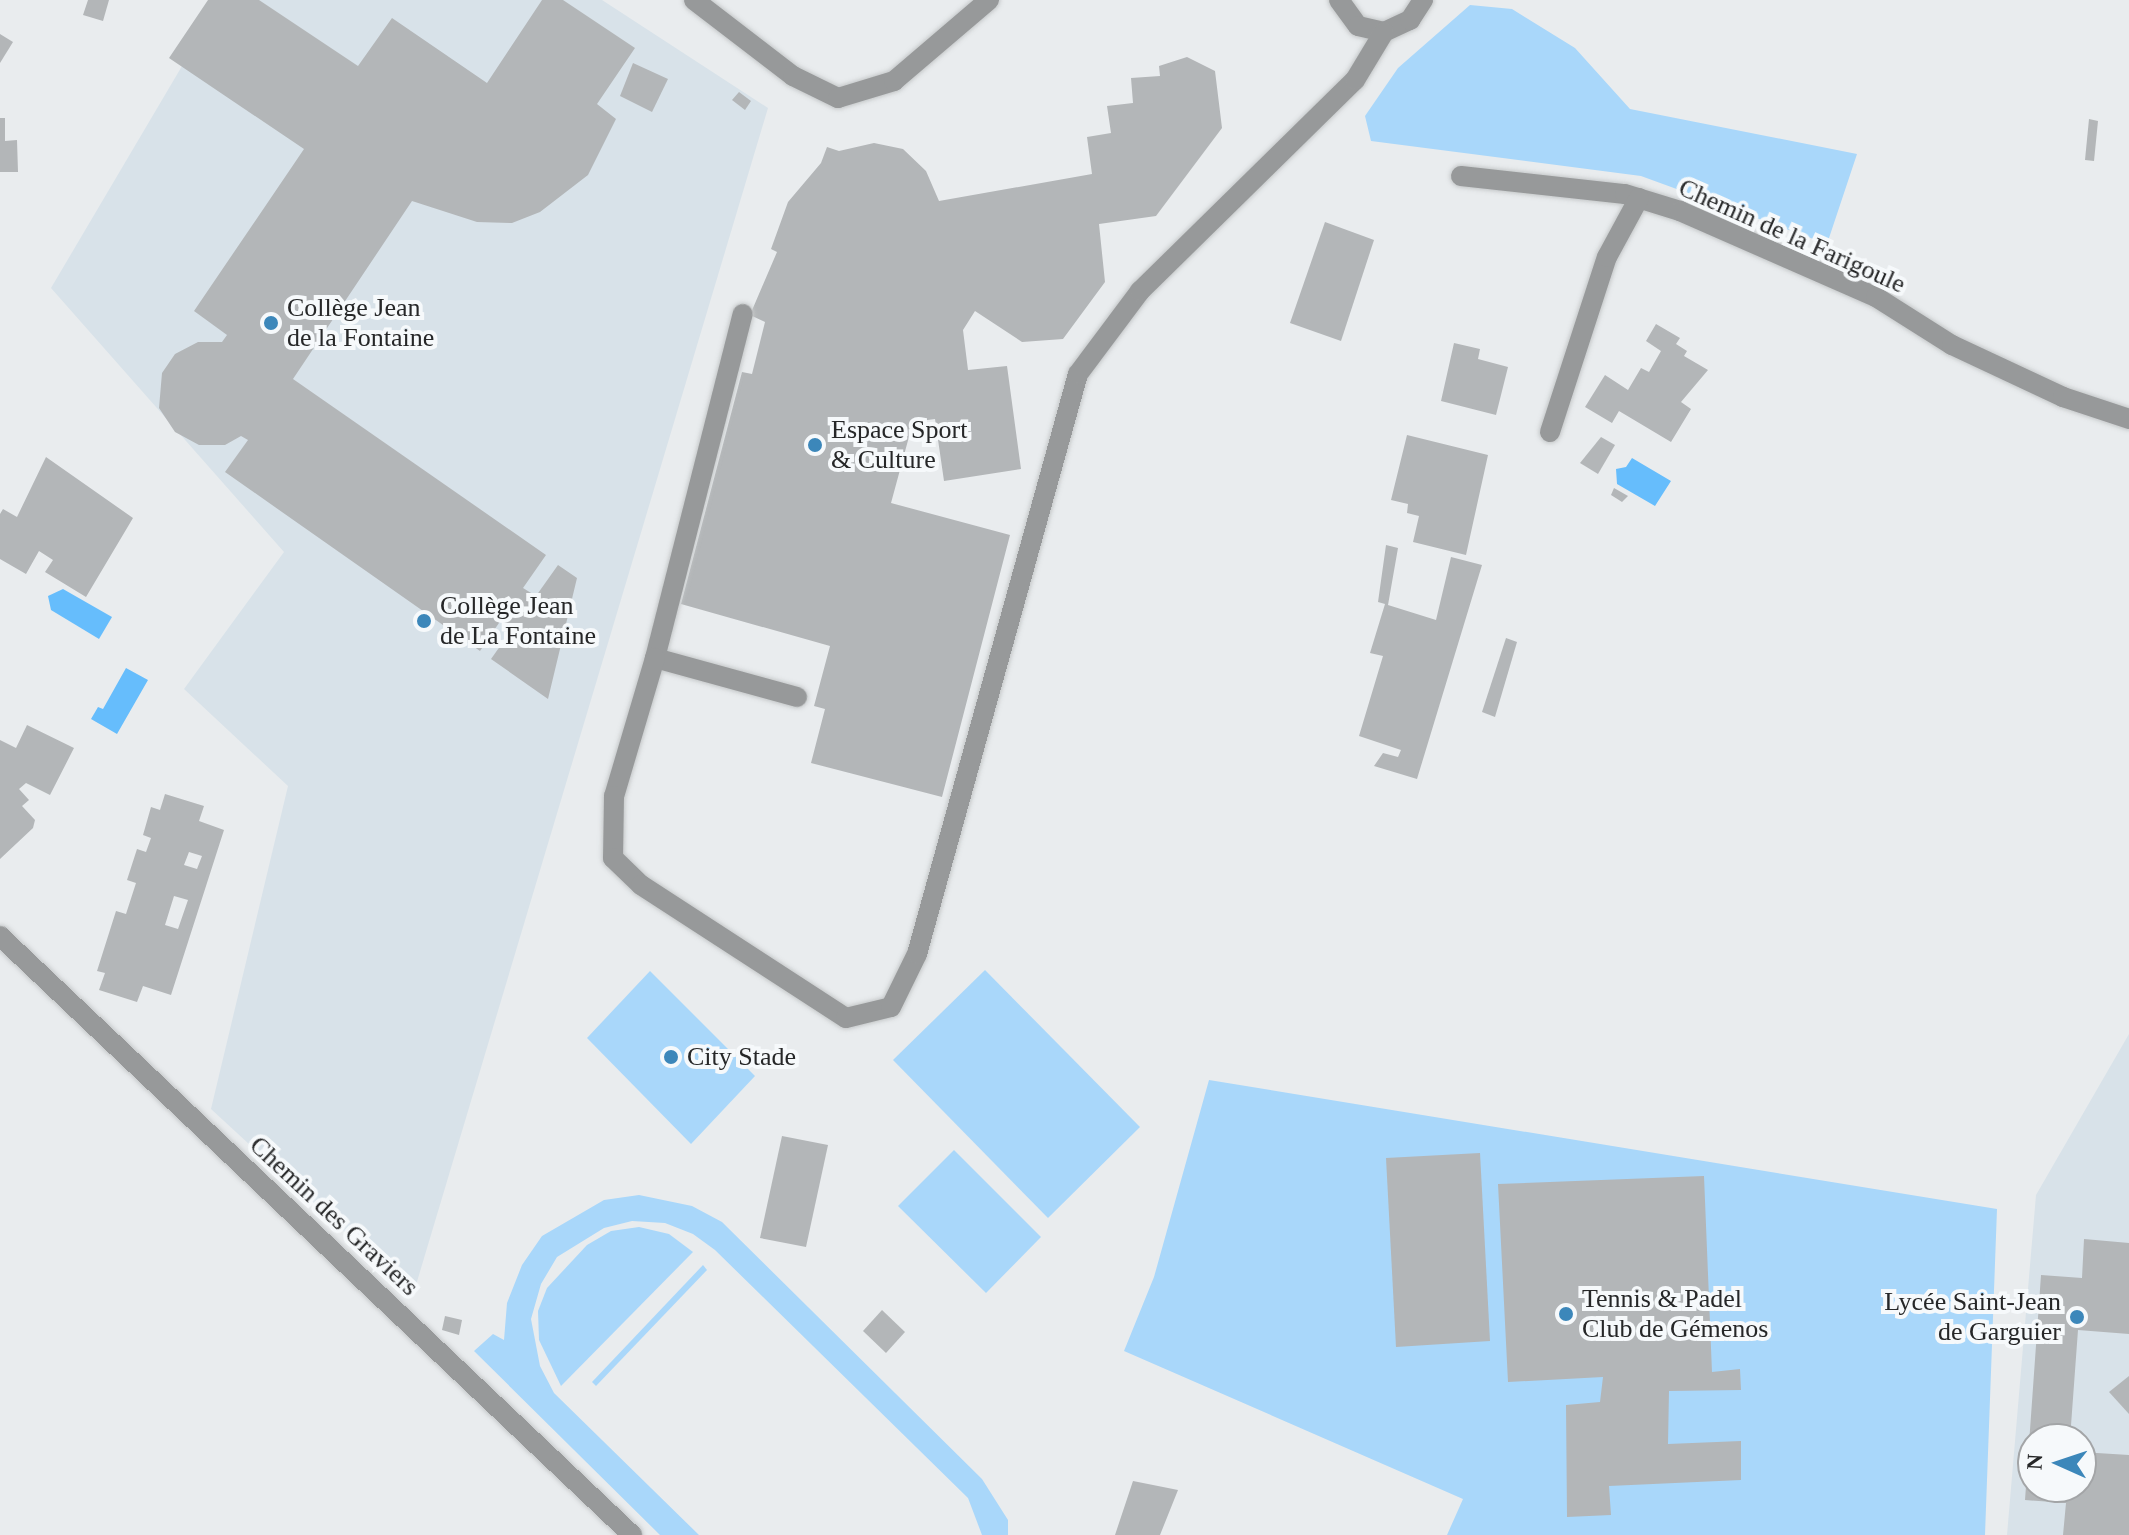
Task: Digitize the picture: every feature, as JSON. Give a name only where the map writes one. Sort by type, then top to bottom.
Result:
[{"type":"street","points":[[694,0],[793,76],[838,98],[894,81],[989,0]]},
{"type":"street","points":[[1339,0],[1358,26],[1384,32]]},
{"type":"street","points":[[743,314],[655,658],[614,796],[613,858],[641,885],[846,1018],[891,1007],[917,954],[1078,374],[1140,291],[1355,80],[1384,32],[1410,20],[1423,0]]},
{"type":"street","name":"Chemin de la Farigoule","points":[[1461,176],[1639,198],[1876,297],[1952,345],[2063,397],[2129,419]]},
{"type":"street","points":[[1550,432],[1607,257],[1639,198]]},
{"type":"street","points":[[655,658],[797,697]]},
{"type":"street","name":"Chemin des Graviers","points":[[0,936],[632,1535]]},
{"type":"shaded area","name":"Collège Jean de La Fontaine","points":[[221,0],[602,0],[768,108],[413,1295],[211,1109],[288,786],[184,689],[284,552],[51,288]]},
{"type":"shaded area","points":[[1470,5],[1512,9],[1575,48],[1630,109],[1857,154],[1827,244],[1641,176],[1371,141],[1365,116],[1398,68]]},
{"type":"shaded area","points":[[985,970],[1140,1127],[1048,1218],[893,1060]]},
{"type":"shaded area","name":"City Stade","points":[[650,971],[755,1076],[691,1144],[587,1038]]},
{"type":"shaded area","name":"Lycée Saint-Jean de Garguier","points":[[2129,1034],[2129,1535],[2007,1535],[2036,1195]]},
{"type":"shaded area","name":"Tennis & Padel Club de Gémenos","points":[[1209,1080],[1997,1209],[1985,1535],[1447,1535],[1463,1499],[1124,1351],[1154,1277]]},
{"type":"shaded area","points":[[954,1150],[1041,1237],[986,1293],[898,1206]]},
{"type":"shaded area","points":[[639,1195],[692,1206],[722,1222],[982,1479],[1008,1520],[1008,1535],[982,1535],[968,1498],[715,1250],[693,1234],[665,1223],[632,1221],[604,1228],[557,1257],[541,1284],[531,1319],[540,1366],[554,1393],[699,1535],[660,1535],[474,1351],[493,1334],[504,1340],[507,1303],[522,1265],[542,1236],[604,1200]]},
{"type":"shaded area","points":[[639,1227],[669,1234],[693,1252],[561,1386],[539,1340],[538,1311],[547,1288],[587,1245],[611,1231]]},
{"type":"shaded area","points":[[703,1265],[707,1270],[596,1386],[592,1382]]},
{"type":"water","points":[[1632,458],[1671,481],[1655,506],[1617,484],[1616,469],[1626,467]]},
{"type":"water","points":[[63,589],[112,617],[99,639],[51,610],[48,596]]},
{"type":"water","points":[[126,668],[148,680],[117,734],[91,719],[98,707],[103,709]]},
{"type":"building","points":[[88,0],[109,0],[103,21],[83,15]]},
{"type":"building","name":"Collège Jean de la Fontaine","points":[[208,0],[259,0],[358,66],[392,18],[487,83],[542,0],[563,0],[635,48],[597,104],[616,119],[588,175],[540,212],[512,223],[477,222],[412,201],[293,379],[546,555],[523,588],[536,596],[558,565],[577,578],[548,699],[491,659],[513,628],[501,620],[480,651],[225,472],[248,440],[241,436],[225,445],[199,445],[175,432],[159,408],[162,373],[175,354],[198,342],[222,342],[227,335],[194,311],[304,149],[169,58]]},
{"type":"building","points":[[0,34],[13,42],[0,63]]},
{"type":"building","name":"Espace Sport & Culture","points":[[1187,57],[1215,71],[1222,128],[1156,216],[1099,224],[1105,282],[1063,339],[1022,342],[975,311],[963,330],[968,370],[1007,366],[1021,469],[944,481],[935,419],[913,422],[891,503],[1010,535],[942,797],[811,763],[825,709],[814,706],[830,646],[681,604],[742,372],[752,374],[765,322],[750,315],[777,252],[771,249],[788,202],[821,163],[827,147],[839,151],[874,143],[903,149],[926,171],[939,201],[1092,174],[1087,137],[1111,133],[1107,106],[1133,103],[1131,78],[1160,76],[1159,66]]},
{"type":"building","points":[[633,63],[668,79],[652,112],[620,96]]},
{"type":"building","points":[[739,92],[751,101],[745,110],[732,100]]},
{"type":"building","points":[[0,118],[5,118],[5,141],[17,140],[18,172],[0,172]]},
{"type":"building","points":[[2089,119],[2098,121],[2094,161],[2085,160]]},
{"type":"building","points":[[1325,222],[1374,240],[1341,341],[1290,323]]},
{"type":"building","points":[[1656,324],[1680,338],[1676,344],[1687,351],[1684,356],[1708,370],[1681,402],[1691,409],[1671,442],[1619,411],[1612,423],[1585,407],[1605,375],[1628,390],[1641,368],[1649,372],[1661,351],[1646,341]]},
{"type":"building","points":[[1454,343],[1480,349],[1478,359],[1508,367],[1496,415],[1441,401]]},
{"type":"building","points":[[1407,435],[1488,455],[1466,555],[1413,542],[1419,516],[1407,513],[1408,504],[1391,500]]},
{"type":"building","points":[[1601,437],[1615,445],[1598,474],[1580,463]]},
{"type":"building","points":[[46,457],[133,518],[86,597],[45,572],[53,560],[39,551],[26,574],[0,559],[0,514],[3,509],[17,517]]},
{"type":"building","points":[[1614,488],[1628,496],[1622,502],[1611,495]]},
{"type":"building","points":[[1386,545],[1398,548],[1388,605],[1436,620],[1451,557],[1482,565],[1417,779],[1374,766],[1383,753],[1398,757],[1401,750],[1359,736],[1383,656],[1370,653],[1385,604],[1378,602]]},
{"type":"building","points":[[1506,638],[1517,642],[1495,717],[1482,712]]},
{"type":"building","points":[[27,725],[74,748],[50,795],[26,783],[19,789],[29,800],[22,806],[35,820],[33,828],[0,859],[0,740],[16,748]]},
{"type":"building","points":[[165,794],[204,806],[199,821],[224,830],[171,995],[143,986],[137,1002],[99,990],[105,973],[97,971],[116,911],[126,914],[136,883],[127,880],[137,849],[146,852],[151,838],[143,835],[151,807],[160,810]],"holes":[[[189,852],[202,856],[197,869],[184,865]],[[174,896],[188,900],[178,929],[165,925]]]},
{"type":"building","points":[[782,1136],[828,1145],[806,1247],[760,1238]]},
{"type":"building","points":[[1480,1153],[1490,1341],[1396,1347],[1386,1158]]},
{"type":"building","points":[[1704,1176],[1712,1372],[1740,1369],[1741,1390],[1669,1391],[1668,1444],[1741,1441],[1741,1480],[1609,1486],[1611,1515],[1567,1517],[1566,1405],[1600,1402],[1603,1377],[1508,1382],[1498,1184]]},
{"type":"building","points":[[2084,1239],[2129,1243],[2129,1334],[2078,1330],[2071,1423],[2030,1423],[2041,1275],[2082,1278]]},
{"type":"building","points":[[882,1310],[905,1332],[886,1353],[863,1331]]},
{"type":"building","points":[[445,1316],[462,1320],[459,1335],[442,1330]]},
{"type":"building","points":[[2129,1376],[2129,1414],[2109,1392]]},
{"type":"building","points":[[2097,1453],[2129,1455],[2129,1535],[2063,1535],[2066,1503],[2097,1503]]},
{"type":"building","points":[[1133,1481],[1178,1490],[1160,1535],[1115,1535]]},
{"type":"place","name":"Collège Jean de la Fontaine","points":[[271,323]]},
{"type":"place","name":"Espace Sport & Culture","points":[[815,445]]},
{"type":"place","name":"Collège Jean de La Fontaine","points":[[424,621]]},
{"type":"place","name":"City Stade","points":[[671,1057]]},
{"type":"place","name":"Tennis & Padel Club de Gémenos","points":[[1566,1314]]},
{"type":"place","name":"Lycée Saint-Jean de Garguier","points":[[2077,1317]]}]
